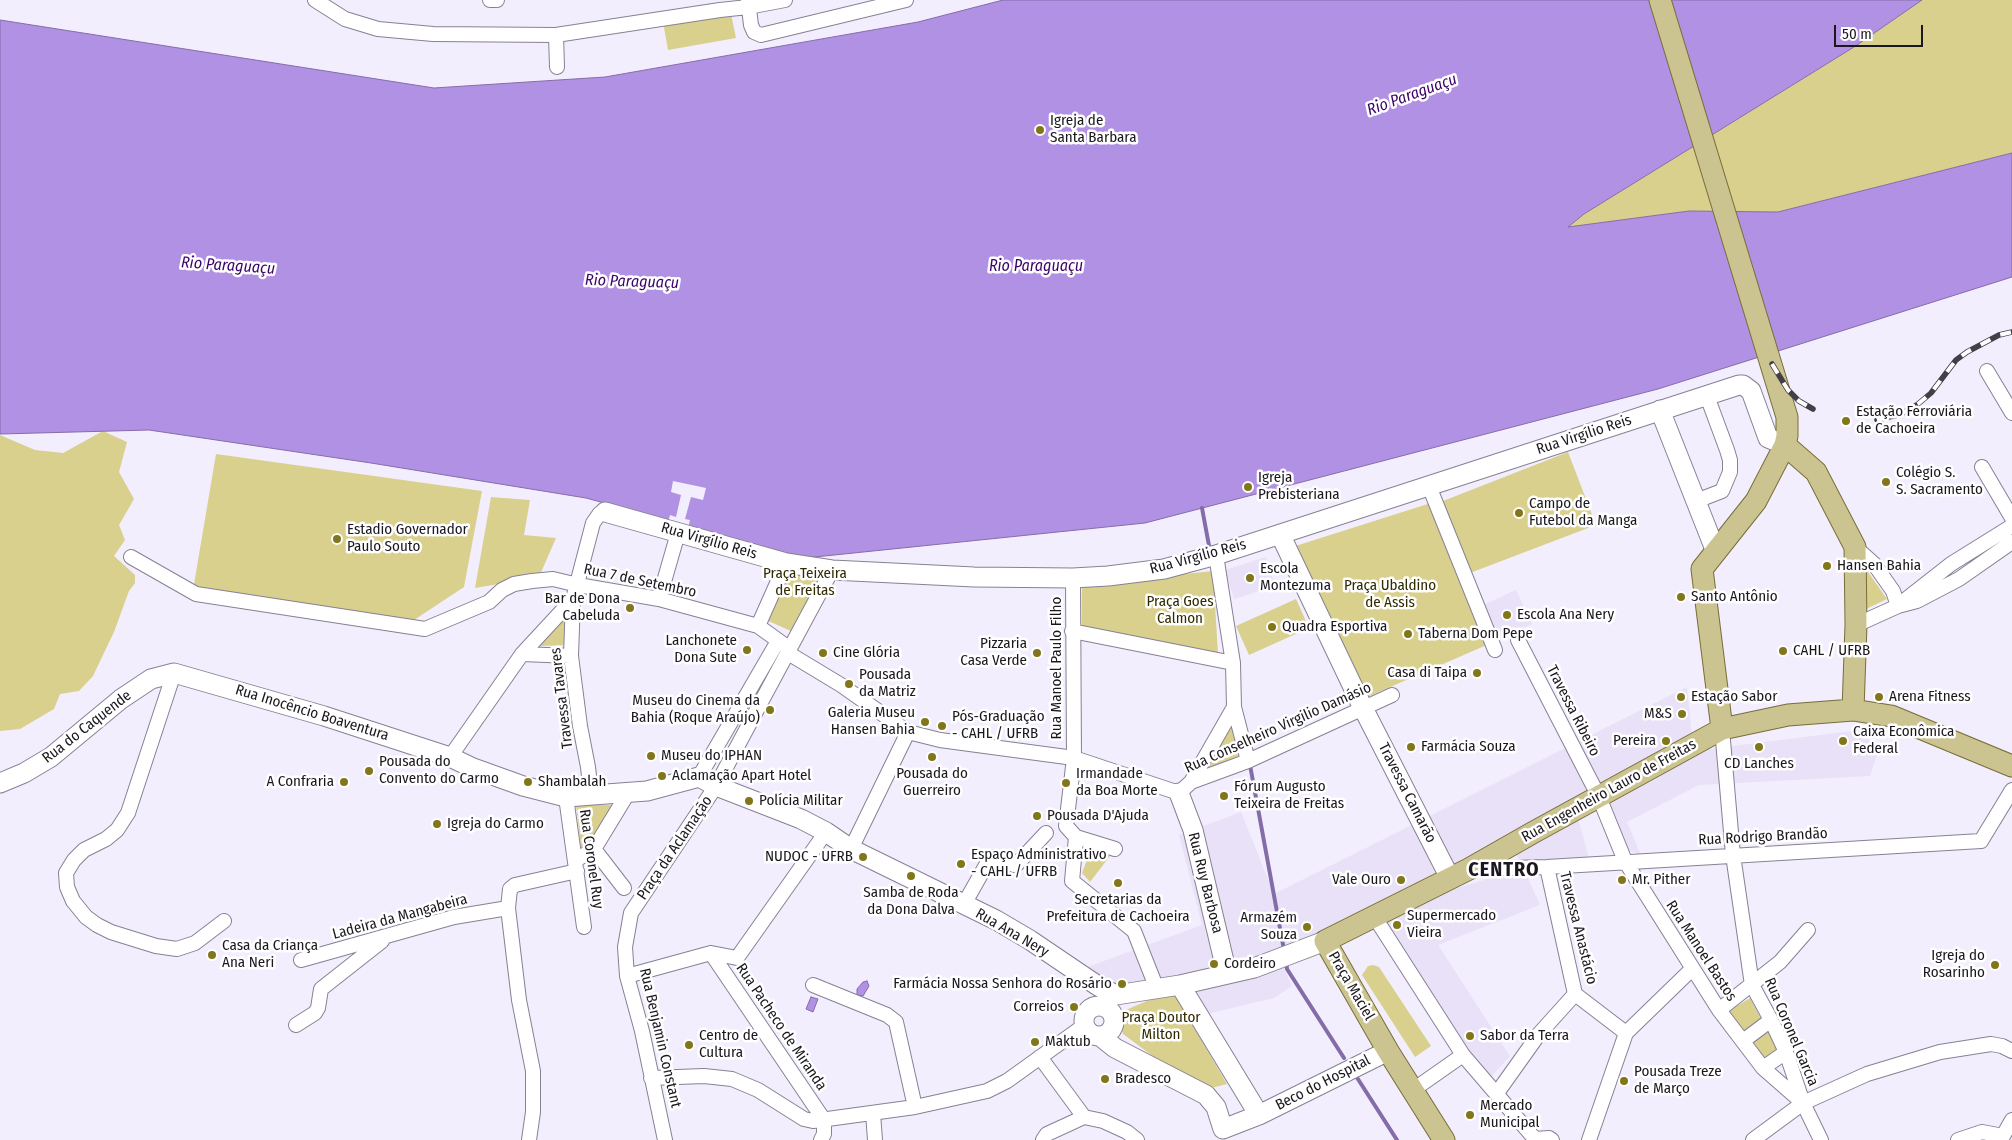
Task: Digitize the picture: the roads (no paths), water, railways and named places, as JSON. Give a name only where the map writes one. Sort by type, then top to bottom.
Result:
[{"type":"main road","points":[[1660,0],[1787,417],[1785,445],[1756,501],[1702,569],[1722,729]]},
{"type":"main road","points":[[1785,445],[1816,472],[1855,547],[1856,624],[1852,710]]},
{"type":"main road","name":"Rua Engenheiro Lauro de Freitas","points":[[1450,878],[1722,729],[1788,715],[1852,710],[1891,716],[2012,766]]},
{"type":"main road","name":"Praça Maciel","points":[[1444,1140],[1388,1050],[1325,941],[1450,878]]},
{"type":"street","points":[[315,0],[345,19],[378,29],[433,34],[556,36],[748,4],[785,0]]},
{"type":"street","points":[[490,0],[496,0]]},
{"type":"street","points":[[748,4],[754,32],[761,35],[906,0]]},
{"type":"street","points":[[556,36],[557,66]]},
{"type":"street","points":[[1987,371],[2012,413]]},
{"type":"street","name":"Rua Virgílio Reis","points":[[605,512],[786,563],[832,570],[974,577],[1073,578],[1164,569],[1216,556],[1660,410],[1743,385],[1751,391],[1766,435],[1771,440],[1785,445]]},
{"type":"street","points":[[1696,501],[1722,491],[1730,472],[1728,450],[1707,396]]},
{"type":"street","points":[[1660,410],[1716,552]]},
{"type":"street","points":[[1982,468],[2010,511]]},
{"type":"street","points":[[1429,486],[1495,650]]},
{"type":"street","name":"Travessa Tavares","points":[[591,794],[571,656],[575,592],[593,522],[600,513],[605,512]]},
{"type":"street","points":[[1898,606],[1951,564],[2012,526]]},
{"type":"street","points":[[659,599],[678,533]]},
{"type":"street","points":[[1280,534],[1363,708]]},
{"type":"street","points":[[1856,624],[1898,606],[1917,601],[1959,579],[2012,542]]},
{"type":"street","points":[[1855,547],[1874,564],[1894,591],[1898,606]]},
{"type":"street","points":[[1216,556],[1233,663],[1234,707],[1248,761]]},
{"type":"street","name":"Rua 7 de Setembro","points":[[131,557],[196,594],[425,629],[489,602],[502,590],[514,584],[553,579],[575,592],[659,599],[758,626]]},
{"type":"street","points":[[786,563],[758,626],[789,651],[908,732],[940,740],[1074,758],[1185,788],[1234,707]]},
{"type":"street","points":[[1951,564],[1959,579]]},
{"type":"street","points":[[716,786],[832,570]]},
{"type":"street","name":"Rua Manoel Paulo Filho","points":[[1073,578],[1074,758],[1066,826],[1072,834],[1072,878],[1074,884],[1134,931],[1158,989]]},
{"type":"street","points":[[450,757],[522,654],[575,592]]},
{"type":"street","points":[[1072,631],[1233,663]]},
{"type":"street","name":"Travessa Ribeiro","points":[[1518,640],[1599,797]]},
{"type":"street","points":[[699,777],[778,641]]},
{"type":"street","points":[[522,654],[571,656]]},
{"type":"street","points":[[174,672],[128,813],[117,830],[106,839],[84,850],[74,860],[66,873],[66,887],[73,901],[97,925],[111,932],[156,946],[177,949],[195,943],[224,921]]},
{"type":"street","name":"Rua Inocêncio Boaventura","points":[[174,672],[324,716],[450,757],[473,768],[523,786],[566,796]]},
{"type":"street","name":"Rua do Caquende","points":[[0,783],[24,773],[51,757],[121,699],[152,679],[174,672]]},
{"type":"street","name":"Rua Conselheiro Virgilio Damásio","points":[[1185,788],[1392,696]]},
{"type":"street","name":"Travessa Camarão","points":[[1363,708],[1450,878]]},
{"type":"street","name":"Rua Coronel Garcia","points":[[1722,729],[1733,855],[1752,985],[1786,1052],[1803,1103],[1821,1140]]},
{"type":"street","points":[[851,849],[908,732]]},
{"type":"street","name":"Praça da Aclamação","points":[[566,796],[647,792],[699,777],[716,786],[631,913]]},
{"type":"street","name":"Rua Ana Nery","points":[[716,786],[801,819],[826,832],[851,849],[963,906],[996,920],[1030,940],[1098,986],[1113,1003]]},
{"type":"street","name":"Rua Ruy Barbosa","points":[[1185,788],[1227,974]]},
{"type":"street","name":"Rua Rodrigo Brandão","points":[[1469,869],[1547,868],[1733,855],[1981,842],[2012,790]]},
{"type":"street","points":[[529,1140],[533,1112],[533,1071],[519,1000],[508,908],[510,889],[515,885],[576,866],[594,849],[628,793]]},
{"type":"street","name":"Rua Coronel Ruy","points":[[566,796],[584,927]]},
{"type":"street","name":"Rua Manoel Bastos","points":[[1599,797],[1625,862],[1719,1010],[1763,1068],[1803,1103]]},
{"type":"street","points":[[726,974],[826,832]]},
{"type":"street","points":[[963,906],[989,860],[996,857],[1014,865],[1017,864],[1046,833]]},
{"type":"street","points":[[1072,834],[1115,849]]},
{"type":"street","points":[[594,849],[624,888]]},
{"type":"street","name":"Travessa Anastácio","points":[[1547,868],[1575,994],[1626,1033]]},
{"type":"street","name":"Ladeira da Mangabeira","points":[[301,960],[454,917],[508,908]]},
{"type":"street","name":"Rua Benjamin Constant","points":[[631,913],[625,947],[627,976],[642,1031],[665,1140]]},
{"type":"street","points":[[1374,916],[1463,1055],[1535,1139],[1549,1138],[1552,1140]]},
{"type":"street","points":[[1719,1010],[1780,962],[1808,930]]},
{"type":"street","points":[[296,1025],[315,1013],[318,1008],[321,989],[388,936]]},
{"type":"street","points":[[651,1078],[704,1076],[732,1080],[758,1090],[804,1120],[813,1122],[915,1106],[988,1091],[1007,1082],[1040,1058],[1092,1031],[1111,1030],[1114,1024],[1113,1003],[1158,989],[1254,968],[1325,941]]},
{"type":"street","points":[[627,976],[710,953],[737,958]]},
{"type":"street","name":"Rua Pacheco de Miranda","points":[[710,953],[824,1120]]},
{"type":"street","points":[[1588,1140],[1626,1033],[1692,969]]},
{"type":"street","points":[[813,985],[893,1018],[898,1028],[915,1106]]},
{"type":"street","points":[[1092,1031],[1115,1048],[1206,1095],[1216,1107],[1225,1135],[1258,1116],[1180,985]]},
{"type":"street","points":[[1497,1093],[1539,1034],[1575,994]]},
{"type":"street","points":[[1743,1042],[1771,1020]]},
{"type":"street","points":[[1753,1140],[1803,1103],[1867,1074],[1940,1052],[1992,1044],[2012,1051]]},
{"type":"street","name":"Beco do Hospital","points":[[1258,1116],[1388,1050]]},
{"type":"street","points":[[1763,1068],[1786,1052]]},
{"type":"street","points":[[1413,1090],[1463,1055]]},
{"type":"street","points":[[1040,1058],[1084,1117]]},
{"type":"street","points":[[873,1113],[875,1140]]},
{"type":"street","points":[[1043,1140],[1047,1134],[1084,1117],[1103,1121],[1128,1137]]},
{"type":"street","points":[[821,1140],[824,1134],[824,1120]]},
{"type":"street","points":[[1958,1140],[1982,1132],[2003,1136],[2012,1120]]},
{"type":"water","name":"Rio Paraguaçu","points":[[1003,0],[1922,0],[1854,47],[1584,214],[1568,227],[1689,211],[1778,212],[2012,153],[2012,277],[1658,389],[1145,523],[805,558],[586,498],[371,463],[149,430],[0,434],[0,20],[434,88],[605,77],[918,22]]},
{"type":"water","points":[[867,981],[869,986],[863,996],[857,995],[857,989],[863,982]]},
{"type":"water","points":[[811,997],[818,999],[813,1012],[806,1009]]},
{"type":"waterway","points":[[1202,508],[1210,551]]},
{"type":"waterway","points":[[1250,765],[1284,950]]},
{"type":"waterway","points":[[1286,961],[1287,969],[1344,1058]]},
{"type":"waterway","points":[[1356,1076],[1397,1140]]},
{"type":"railway","points":[[1877,420],[1901,414],[1918,404],[1931,393],[1956,360],[1999,335],[2012,332]]},
{"type":"railway","points":[[1772,364],[1788,390],[1799,401],[1813,409]]},
{"type":"place","name":"Igreja de Santa Barbara","points":[[1040,130]]},
{"type":"place","name":"Estação Ferroviária de Cachoeira","points":[[1846,421]]},
{"type":"place","name":"Colégio S. S. Sacramento","points":[[1886,482]]},
{"type":"place","name":"Igreja Prebisteriana","points":[[1248,487]]},
{"type":"place","name":"Campo de Futebol da Manga","points":[[1519,513]]},
{"type":"place","name":"Estadio Governador Paulo Souto","points":[[337,539]]},
{"type":"place","name":"Hansen Bahia","points":[[1827,566]]},
{"type":"place","name":"Escola Montezuma","points":[[1250,578]]},
{"type":"place","name":"Santo Antônio","points":[[1681,597]]},
{"type":"place","name":"Bar de Dona Cabeluda","points":[[630,608]]},
{"type":"place","name":"Escola Ana Nery","points":[[1507,615]]},
{"type":"place","name":"Quadra Esportiva","points":[[1272,627]]},
{"type":"place","name":"Taberna Dom Pepe","points":[[1408,634]]},
{"type":"place","name":"Lanchonete Dona Sute","points":[[747,650]]},
{"type":"place","name":"CAHL / UFRB","points":[[1783,651]]},
{"type":"place","name":"Cine Glória","points":[[823,653]]},
{"type":"place","name":"Pizzaria Casa Verde","points":[[1037,653]]},
{"type":"place","name":"Casa di Taipa","points":[[1477,673]]},
{"type":"place","name":"Pousada da Matriz","points":[[849,684]]},
{"type":"place","name":"Estação Sabor","points":[[1681,697]]},
{"type":"place","name":"Arena Fitness","points":[[1879,697]]},
{"type":"place","name":"Museu do Cinema da Bahia (Roque Araújo)","points":[[770,710]]},
{"type":"place","name":"M&S","points":[[1682,714]]},
{"type":"place","name":"Galeria Museu Hansen Bahia","points":[[925,722]]},
{"type":"place","name":"Pós-Graduação - CAHL / UFRB","points":[[942,726]]},
{"type":"place","name":"Pereira","points":[[1666,741]]},
{"type":"place","name":"Caixa Econômica Federal","points":[[1843,741]]},
{"type":"place","name":"Farmácia Souza","points":[[1411,747]]},
{"type":"place","name":"CD Lanches","points":[[1759,747]]},
{"type":"place","name":"Museu do IPHAN","points":[[651,756]]},
{"type":"place","name":"Pousada do Guerreiro","points":[[932,757]]},
{"type":"place","name":"Pousada do Convento do Carmo","points":[[369,771]]},
{"type":"place","name":"Aclamação Apart Hotel","points":[[662,776]]},
{"type":"place","name":"A Confraria","points":[[344,782]]},
{"type":"place","name":"Shambalah","points":[[528,782]]},
{"type":"place","name":"Irmandade da Boa Morte","points":[[1066,783]]},
{"type":"place","name":"Fórum Augusto Teixeira de Freitas","points":[[1224,796]]},
{"type":"place","name":"Polícia Militar","points":[[749,801]]},
{"type":"place","name":"Pousada D'Ajuda","points":[[1037,816]]},
{"type":"place","name":"Igreja do Carmo","points":[[437,824]]},
{"type":"place","name":"NUDOC - UFRB","points":[[863,857]]},
{"type":"place","name":"Espaço Administrativo - CAHL / UFRB","points":[[961,864]]},
{"type":"place","name":"Samba de Roda da Dona Dalva","points":[[911,876]]},
{"type":"place","name":"Vale Ouro","points":[[1401,880]]},
{"type":"place","name":"Mr. Pither","points":[[1622,880]]},
{"type":"place","name":"Secretarias da Prefeitura de Cachoeira","points":[[1118,883]]},
{"type":"place","name":"Supermercado Vieira","points":[[1397,925]]},
{"type":"place","name":"Armazém Souza","points":[[1307,927]]},
{"type":"place","name":"Casa da Criança Ana Neri","points":[[212,955]]},
{"type":"place","name":"Cordeiro","points":[[1214,964]]},
{"type":"place","name":"Igreja do Rosarinho","points":[[1995,965]]},
{"type":"place","name":"Farmácia Nossa Senhora do Rosário","points":[[1122,984]]},
{"type":"place","name":"Correios","points":[[1074,1007]]},
{"type":"place","name":"Sabor da Terra","points":[[1470,1036]]},
{"type":"place","name":"Maktub","points":[[1035,1042]]},
{"type":"place","name":"Centro de Cultura","points":[[689,1045]]},
{"type":"place","name":"Bradesco","points":[[1105,1079]]},
{"type":"place","name":"Pousada Treze de Março","points":[[1624,1081]]},
{"type":"place","name":"Mercado Municipal","points":[[1470,1115]]},
{"type":"district","name":"CENTRO","points":[[1504,870]]},
{"type":"park label","name":"Praça Teixeira de Freitas","points":[[805,582]]},
{"type":"park label","name":"Praça Ubaldino de Assis","points":[[1390,594]]},
{"type":"park label","name":"Praça Goes Calmon","points":[[1180,610]]},
{"type":"park label","name":"Praça Doutor Milton","points":[[1161,1026]]}]
